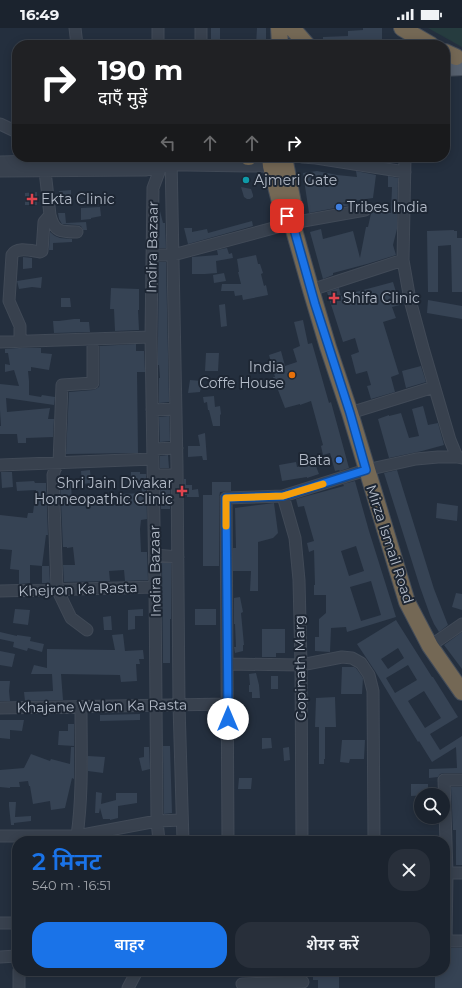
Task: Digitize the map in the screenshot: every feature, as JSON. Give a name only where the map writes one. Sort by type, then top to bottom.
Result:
[{"type":"highway","points":[[279,28],[280,40]]},
{"type":"highway","points":[[292,28],[293,40]]},
{"type":"highway","points":[[292,28],[303,40]]},
{"type":"highway","points":[[402,28],[422,40]]},
{"type":"highway","name":"Mirza Ismail Road","points":[[281,162],[282,210],[292,222],[328,347],[350,413],[407,602],[430,646],[461,687]]},
{"type":"street","points":[[75,28],[76,40]]},
{"type":"street","points":[[158,28],[158,40]]},
{"type":"street","points":[[201,28],[201,40]]},
{"type":"street","points":[[0,124],[12,130]]},
{"type":"street","points":[[0,162],[12,162]]},
{"type":"street","points":[[171,162],[177,448],[179,705],[183,836]]},
{"type":"street","points":[[175,162],[187,165],[243,162]]},
{"type":"street","points":[[341,162],[405,172]]},
{"type":"street","points":[[405,162],[403,260],[410,300],[450,440],[460,458]]},
{"type":"street","points":[[0,171],[145,170],[159,163]]},
{"type":"street","name":"Indira Bazaar","points":[[158,836],[157,821],[157,705],[151,337],[153,188],[159,172],[159,163]]},
{"type":"street","points":[[45,171],[50,215],[54,226],[65,232],[77,232]]},
{"type":"street","points":[[152,255],[173,255],[292,222],[365,210]]},
{"type":"street","points":[[20,342],[20,326],[9,301],[12,255],[18,250],[42,251],[44,222],[50,215]]},
{"type":"street","points":[[311,290],[403,260]]},
{"type":"street","points":[[0,342],[151,337]]},
{"type":"street","points":[[87,630],[71,618],[57,589],[53,475],[54,469],[60,463],[62,385],[93,384],[93,339]]},
{"type":"street","points":[[350,413],[434,387]]},
{"type":"street","points":[[152,410],[176,410]]},
{"type":"street","points":[[0,465],[60,463],[153,454],[177,448]]},
{"type":"street","points":[[228,836],[226,498],[283,496],[366,470],[416,459],[438,457],[460,458]]},
{"type":"street","points":[[153,475],[177,475]]},
{"type":"street","name":"Gopinath Marg","points":[[283,496],[294,538],[298,580],[301,664],[302,836]]},
{"type":"street","points":[[155,555],[178,557]]},
{"type":"street","name":"Khejron Ka Rasta","points":[[0,591],[155,586]]},
{"type":"street","points":[[430,646],[462,624]]},
{"type":"street","points":[[227,664],[301,664],[342,657],[352,658],[361,663],[369,675],[373,691],[374,836]]},
{"type":"street","name":"Khajane Walon Ka Rasta","points":[[0,708],[228,704]]},
{"type":"street","points":[[81,707],[82,758],[77,836],[157,821],[182,820]]},
{"type":"street","points":[[445,836],[444,780],[462,780]]},
{"type":"street","points":[[0,836],[12,837]]},
{"type":"street","points":[[450,873],[462,873]]},
{"type":"street","points":[[0,923],[12,923]]},
{"type":"street","points":[[450,941],[462,941]]},
{"type":"street","points":[[0,957],[12,956]]},
{"type":"street","points":[[19,976],[19,988]]},
{"type":"street","points":[[130,987],[135,976]]},
{"type":"street","points":[[242,984],[304,985]]},
{"type":"green space","points":[[428,28],[462,28],[462,47]]},
{"type":"building","points":[[211,28],[220,28],[220,40],[211,40]]},
{"type":"building","points":[[257,28],[266,28],[266,40],[256,40]]},
{"type":"building","points":[[363,28],[382,28],[382,40],[323,40],[323,37],[348,36],[348,31],[363,30]]},
{"type":"building","points":[[317,171],[357,177],[356,171],[376,175],[373,198],[340,203],[351,205],[309,213],[303,173]]},
{"type":"building","points":[[388,176],[398,178],[397,229],[393,245],[396,255],[333,273],[333,275],[323,279],[310,232],[321,229],[323,239],[353,231],[360,258],[366,227],[368,227],[372,209],[391,213],[392,187],[388,187]]},
{"type":"building","points":[[241,187],[251,189],[253,197],[247,199],[244,197]]},
{"type":"building","points":[[71,190],[71,201],[60,202],[59,191]]},
{"type":"building","points":[[37,192],[37,205],[25,205],[25,193]]},
{"type":"building","points":[[100,207],[101,216],[81,220],[81,208]]},
{"type":"building","points":[[160,211],[163,223],[165,223],[166,248],[159,248]]},
{"type":"building","points":[[58,213],[65,213],[66,223],[86,222],[87,230],[83,230],[81,226],[77,225],[62,224]]},
{"type":"building","points":[[252,221],[253,226],[188,244],[184,228],[192,228],[192,232],[207,229],[208,233]]},
{"type":"building","points":[[427,231],[457,231],[457,238],[462,238],[462,292],[452,292],[451,245],[438,246],[438,292],[428,292]]},
{"type":"building","points":[[50,232],[60,238],[72,239],[72,242],[53,243],[53,250],[49,250]]},
{"type":"building","points":[[227,248],[229,254],[232,253],[233,258],[216,261],[217,273],[192,274],[192,257],[218,255],[217,250]]},
{"type":"building","points":[[256,255],[258,264],[260,264],[263,273],[261,274],[264,286],[266,285],[268,295],[243,300],[242,295],[235,296],[234,291],[221,291],[222,284],[241,284],[237,259]]},
{"type":"building","points":[[23,257],[32,258],[32,268],[23,269]]},
{"type":"building","points":[[159,262],[166,262],[169,402],[159,403],[160,378],[158,365],[158,337]]},
{"type":"building","points":[[224,273],[226,281],[214,283],[213,275]]},
{"type":"building","points":[[42,277],[41,288],[32,287],[19,289],[17,281]]},
{"type":"building","points":[[393,282],[400,305],[392,307],[396,318],[383,322],[399,374],[391,377],[395,392],[371,399],[367,386],[371,385],[367,371],[356,374],[351,355],[359,352],[355,338],[343,342],[327,292],[339,288],[341,296]]},
{"type":"building","points":[[111,288],[139,289],[139,330],[115,331],[114,309],[110,309]]},
{"type":"building","points":[[61,298],[70,298],[71,307],[61,307]]},
{"type":"building","points":[[428,300],[462,306],[462,319],[427,313]]},
{"type":"building","points":[[225,304],[227,326],[221,327],[219,305]]},
{"type":"building","points":[[80,319],[80,322],[89,322],[90,332],[54,333],[53,321]]},
{"type":"building","points":[[303,320],[308,344],[312,343],[329,403],[331,402],[349,468],[340,471],[335,471],[330,453],[323,455],[321,446],[323,445],[311,401],[285,408],[273,377],[275,377],[269,355],[281,351],[285,366],[297,362],[293,349],[300,346],[294,322]]},
{"type":"building","points":[[136,344],[136,351],[144,351],[145,372],[137,372],[138,453],[66,454],[69,392],[93,390],[99,387],[100,346]]},
{"type":"building","points":[[41,348],[41,353],[52,354],[49,370],[31,367],[31,371],[28,371],[29,395],[55,397],[54,405],[6,398],[7,412],[50,408],[48,419],[54,419],[53,437],[26,438],[26,443],[18,443],[17,434],[0,434],[0,384],[19,386],[14,370],[5,372],[5,364],[10,365],[8,353],[5,353],[5,349]]},
{"type":"building","points":[[206,353],[219,353],[218,371],[205,371]]},
{"type":"building","points":[[421,366],[426,382],[406,388],[402,371]]},
{"type":"building","points":[[190,380],[202,381],[200,392],[188,393]]},
{"type":"building","points":[[214,396],[215,407],[220,406],[220,426],[213,426],[207,402],[204,403],[203,397]]},
{"type":"building","points":[[423,406],[428,425],[438,423],[444,445],[389,458],[378,419],[401,413],[409,438],[419,436],[412,409]]},
{"type":"building","points":[[169,416],[170,441],[160,442],[159,417]]},
{"type":"building","points":[[205,433],[207,460],[203,460],[202,456],[188,457],[188,446],[200,446],[198,435]]},
{"type":"building","points":[[168,455],[169,468],[160,468],[160,456]]},
{"type":"building","points":[[314,461],[319,474],[307,478],[282,481],[279,465],[296,462],[297,467]]},
{"type":"building","points":[[90,470],[91,483],[82,484],[81,471]]},
{"type":"building","points":[[397,470],[434,589],[448,625],[439,632],[430,615],[420,587],[384,473]]},
{"type":"building","points":[[1,472],[12,472],[13,487],[2,488]]},
{"type":"building","points":[[131,472],[146,474],[147,519],[141,520],[140,529],[141,552],[147,552],[148,580],[125,581],[124,570],[109,571],[110,581],[64,582],[63,565],[75,565],[73,547],[63,547],[60,481],[71,481],[72,506],[122,505],[122,494],[142,493],[141,480],[131,481]]},
{"type":"building","points":[[184,479],[186,479],[186,485],[192,485],[192,490],[198,489],[199,497],[187,497],[187,495],[184,495]]},
{"type":"building","points":[[34,481],[35,483],[46,483],[48,535],[46,535],[42,566],[30,565],[30,583],[19,584],[19,570],[10,569],[12,550],[0,549],[0,515],[27,518],[28,513],[33,513],[36,490],[17,491],[16,482]]},
{"type":"building","points":[[355,481],[396,617],[347,632],[346,627],[331,628],[330,652],[315,651],[315,637],[319,637],[319,619],[326,613],[326,595],[314,595],[314,550],[309,552],[307,543],[314,541],[304,506],[298,507],[296,499],[344,486],[343,484]],"holes":[[[356,546],[364,571],[349,576],[341,551]],[[371,581],[381,615],[361,621],[350,587]]]},
{"type":"building","points":[[160,482],[170,482],[170,509],[161,509]]},
{"type":"building","points":[[212,482],[231,482],[231,491],[220,492],[219,498],[219,566],[203,566],[203,495],[212,495]]},
{"type":"building","points":[[274,503],[278,533],[273,538],[258,542],[258,591],[250,591],[251,571],[233,571],[233,548],[236,548],[235,508]]},
{"type":"building","points":[[437,503],[458,506],[457,521],[436,518]]},
{"type":"building","points":[[162,563],[171,563],[170,663],[163,663]]},
{"type":"building","points":[[42,566],[49,566],[50,583],[42,583]]},
{"type":"building","points":[[456,593],[462,594],[462,610],[452,607]]},
{"type":"building","points":[[240,597],[243,612],[241,613],[244,645],[243,651],[235,653],[234,598]]},
{"type":"building","points":[[15,609],[30,610],[28,625],[13,623]]},
{"type":"building","points":[[143,609],[143,616],[135,616],[135,629],[128,630],[128,610]]},
{"type":"building","points":[[195,609],[216,609],[216,625],[195,625]]},
{"type":"building","points":[[111,616],[112,630],[104,630],[103,617]]},
{"type":"building","points":[[396,620],[458,717],[430,734],[440,750],[462,736],[462,773],[444,773],[440,774],[438,777],[429,778],[429,769],[457,768],[456,747],[432,762],[357,644]],"holes":[[[398,648],[404,658],[388,669],[381,659]],[[408,665],[417,680],[395,693],[386,678]],[[424,691],[441,718],[425,728],[408,701]]]},
{"type":"building","points":[[262,629],[285,629],[285,653],[276,653],[276,657],[262,657]]},
{"type":"building","points":[[0,632],[17,636],[31,637],[30,641],[44,644],[42,652],[28,648],[27,651],[13,647],[14,642],[0,639]]},
{"type":"building","points":[[462,632],[462,669],[444,645]]},
{"type":"building","points":[[123,634],[125,651],[143,650],[144,659],[139,659],[140,664],[136,664],[137,681],[121,682],[120,675],[61,674],[63,700],[25,701],[24,692],[53,691],[52,674],[31,674],[34,665],[47,668],[47,649],[115,650],[112,635]]},
{"type":"building","points":[[0,651],[15,654],[12,667],[0,665]]},
{"type":"building","points":[[342,667],[356,668],[363,678],[362,694],[341,694]]},
{"type":"building","points":[[256,673],[260,698],[252,698],[252,692],[249,692],[249,674]]},
{"type":"building","points":[[271,676],[278,676],[278,689],[271,689]]},
{"type":"building","points":[[0,681],[10,681],[10,701],[0,701]]},
{"type":"building","points":[[335,697],[336,727],[325,727],[325,759],[324,764],[319,764],[319,727],[315,727],[316,698]]},
{"type":"building","points":[[140,714],[140,720],[100,721],[100,715]]},
{"type":"building","points":[[0,720],[24,720],[22,731],[10,730],[10,739],[0,738]]},
{"type":"building","points":[[68,724],[74,724],[74,746],[58,745],[59,731],[68,731]]},
{"type":"building","points":[[262,738],[271,738],[272,748],[262,749]]},
{"type":"building","points":[[342,740],[365,740],[364,759],[350,759],[349,763],[340,762]]},
{"type":"building","points":[[163,746],[170,746],[172,813],[164,814]]},
{"type":"building","points":[[71,747],[74,747],[74,779],[72,778],[65,808],[51,810],[50,801],[33,804],[28,781],[19,782],[20,787],[0,787],[0,770],[24,768],[31,754],[50,761],[51,759],[70,764]]},
{"type":"building","points":[[144,747],[149,747],[150,769],[142,771],[139,758],[144,757]]},
{"type":"building","points":[[289,747],[290,760],[284,761],[283,748]]},
{"type":"building","points":[[88,756],[105,757],[103,773],[88,771]]},
{"type":"building","points":[[239,778],[252,778],[251,789],[238,789]]},
{"type":"building","points":[[411,784],[428,784],[428,788],[414,788],[414,796],[411,796]]},
{"type":"building","points":[[451,787],[462,787],[462,865],[456,865],[456,830],[453,830]]},
{"type":"building","points":[[96,792],[102,793],[101,804],[116,800],[116,793],[137,793],[137,803],[118,806],[118,818],[110,820],[103,819],[100,808],[99,813],[95,813]]},
{"type":"building","points":[[9,802],[16,802],[15,817],[31,816],[31,821],[14,823],[14,825],[11,825]]},
{"type":"building","points":[[450,948],[462,948],[462,988],[435,988],[435,976],[450,976]]},
{"type":"building","points":[[313,976],[339,976],[339,988],[318,988],[318,980],[313,980]]},
{"type":"slow traffic","points":[[226,526],[226,498],[283,496],[323,484]]},
{"type":"place","name":"Ajmeri Gate","points":[[246,180]]},
{"type":"place","name":"Ekta Clinic","points":[[32,199]]},
{"type":"place","name":"Tribes India","points":[[339,207]]},
{"type":"place","name":"Shifa Clinic","points":[[334,298]]},
{"type":"place","name":"India Coffe House","points":[[292,375]]},
{"type":"place","name":"Bata","points":[[339,460]]},
{"type":"place","name":"Shri Jain Divakar Homeopathic Clinic","points":[[182,491]]},
{"type":"route","points":[[228,719],[226,498],[283,496],[366,470],[350,413],[315,304],[292,222],[287,216]]}]
